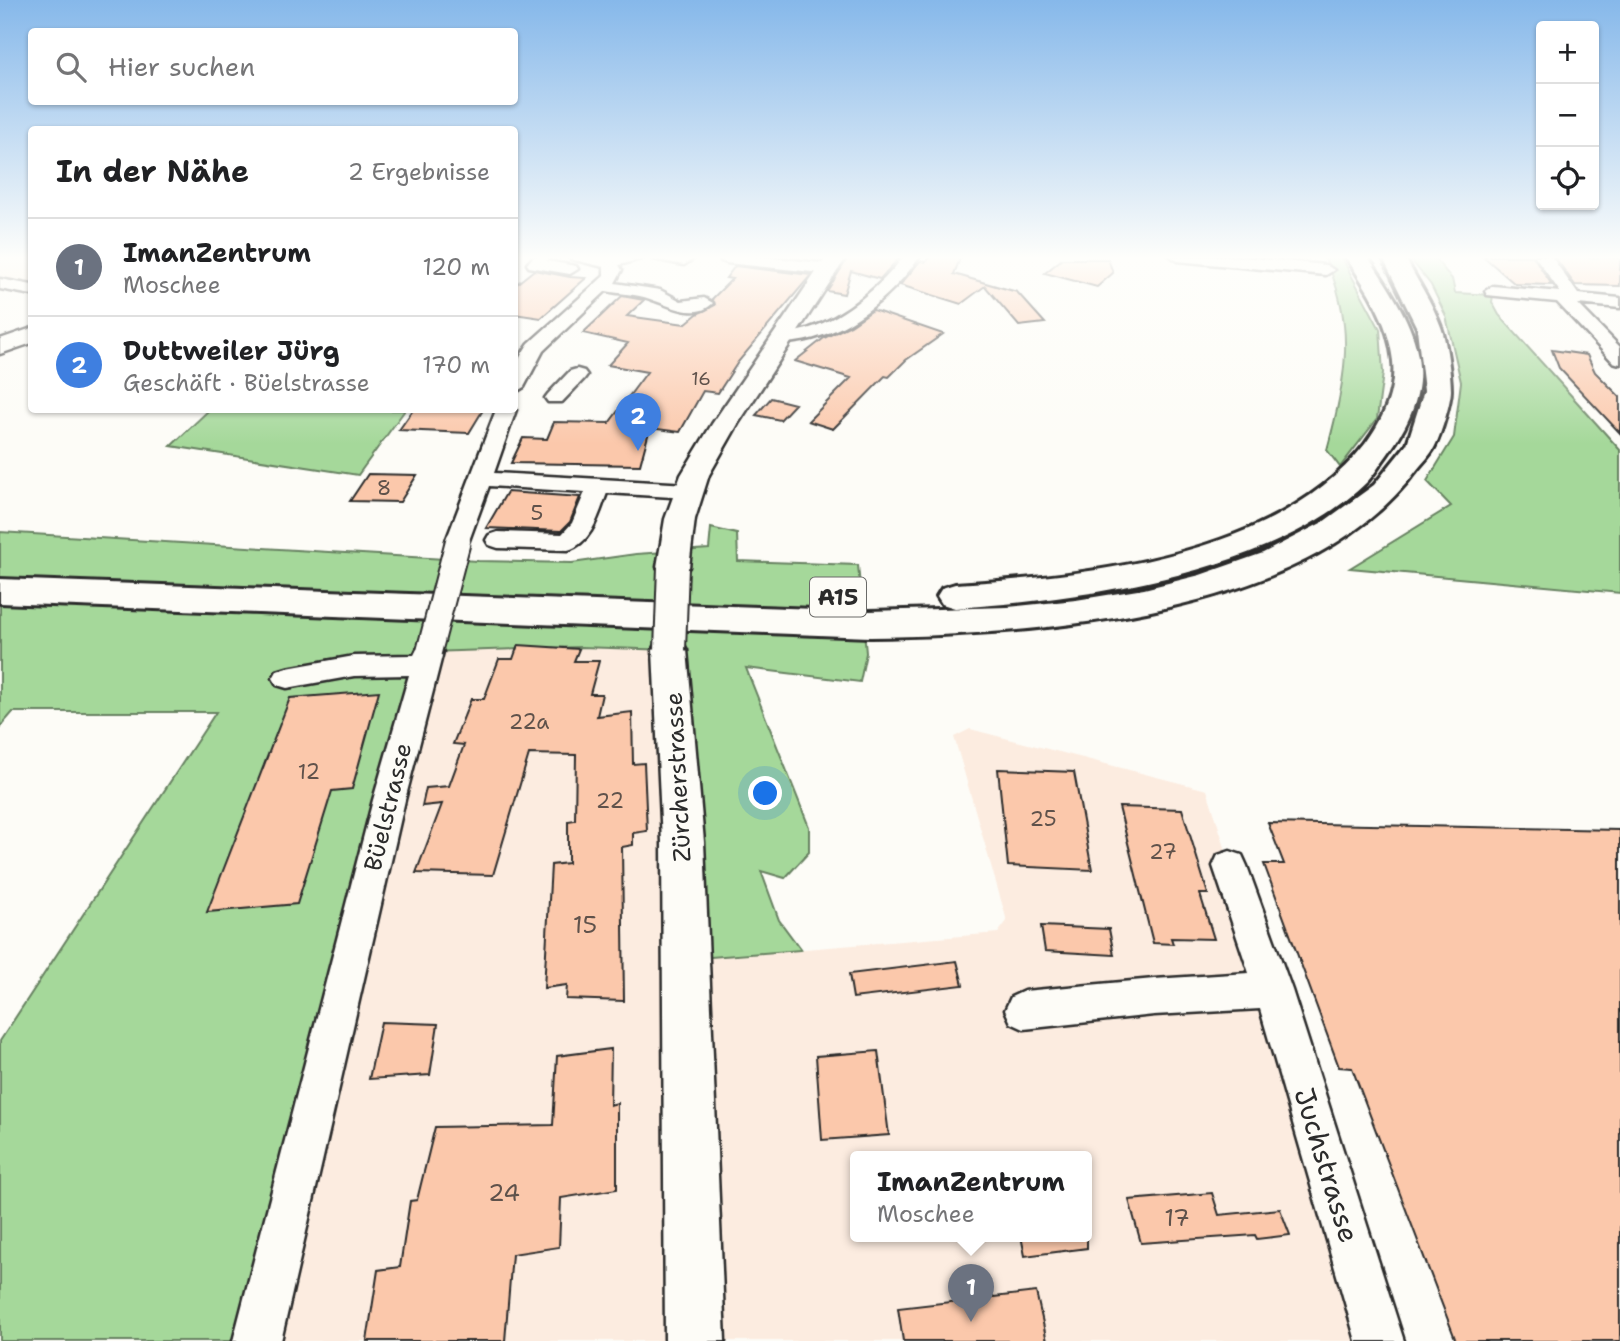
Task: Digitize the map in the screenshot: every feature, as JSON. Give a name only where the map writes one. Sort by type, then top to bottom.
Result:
[{"type":"highway","name":"A15","points":[[0,567],[91,568],[875,597],[965,596],[1086,584],[1161,568],[1246,541],[1299,515],[1352,478],[1372,459],[1387,438],[1397,419],[1405,390],[1404,351],[1394,319]]},
{"type":"highway","name":"A15","points":[[0,591],[870,624],[1010,620],[1079,612],[1157,598],[1225,579],[1280,558],[1319,539],[1368,507],[1395,481],[1416,455],[1433,422],[1439,388],[1438,372],[1426,319]]},
{"type":"main road","name":"Zürcherstrasse","points":[[695,1341],[683,842],[670,650],[673,568],[680,519],[688,491],[725,424],[797,319]]},
{"type":"main road","points":[[0,339],[28,329]]},
{"type":"main road","points":[[0,347],[28,336]]},
{"type":"street","points":[[521,358],[559,319]]},
{"type":"street","points":[[784,338],[816,333],[838,319]]},
{"type":"street","points":[[1586,319],[1620,358]]},
{"type":"street","points":[[555,398],[577,375]]},
{"type":"street","name":"Büelstrasse","points":[[257,1341],[458,541],[505,413]]},
{"type":"street","points":[[480,480],[688,491]]},
{"type":"street","points":[[498,540],[569,542],[583,526],[599,485]]},
{"type":"street","points":[[287,678],[354,666],[427,659]]},
{"type":"street","name":"Juchstrasse","points":[[1230,866],[1273,990],[1380,1341]]},
{"type":"street","points":[[1024,1010],[1273,990]]},
{"type":"shaded area","points":[[581,647],[670,650],[685,959],[998,933],[1007,921],[954,737],[970,729],[1207,790],[1380,1341],[257,1341],[429,652]]},
{"type":"green space","points":[[1343,319],[1374,319],[1380,329],[1383,373],[1377,419],[1340,467],[1327,450],[1343,376]]},
{"type":"green space","points":[[1447,319],[1502,319],[1620,450],[1620,593],[1350,568],[1451,506],[1427,481],[1454,437],[1461,382]]},
{"type":"green space","points":[[206,413],[403,413],[358,475],[171,446]]},
{"type":"green space","points":[[711,528],[737,534],[738,561],[858,565],[866,653],[860,682],[746,668],[809,827],[809,852],[785,878],[761,871],[779,920],[801,950],[685,959],[670,650],[581,647],[429,652],[257,1341],[0,1341],[0,1041],[216,712],[13,712],[0,727],[0,532],[478,561],[572,563],[636,554],[709,549]]},
{"type":"building","points":[[598,319],[646,319],[685,324],[692,319],[774,319],[738,362],[718,393],[703,391],[680,432],[650,428],[640,465],[511,463],[523,438],[547,439],[554,422],[609,423],[647,372],[608,365],[628,343],[583,333]]},
{"type":"building","points":[[860,319],[898,319],[943,334],[906,360],[889,377],[885,376],[833,429],[808,421],[851,378],[795,361],[824,338]]},
{"type":"building","points":[[1013,319],[1041,319],[1045,323],[1019,326]]},
{"type":"building","points":[[1552,350],[1587,355],[1595,372],[1620,397],[1620,433],[1559,368]]},
{"type":"building","points":[[771,398],[795,404],[780,420],[756,415]]},
{"type":"building","points":[[411,413],[481,413],[469,433],[399,430]]},
{"type":"building","points":[[368,474],[417,475],[400,502],[350,501]]},
{"type":"building","points":[[507,492],[580,497],[570,522],[561,531],[486,528]]},
{"type":"building","points":[[518,645],[579,649],[574,661],[599,661],[590,694],[602,694],[597,716],[632,712],[633,764],[644,763],[647,831],[633,833],[633,845],[622,847],[624,1001],[566,999],[567,985],[544,988],[551,865],[568,863],[568,821],[575,820],[576,755],[529,754],[493,875],[416,873],[442,804],[422,806],[426,788],[449,786],[464,745],[453,744],[471,699],[484,699],[499,659],[513,659]]},
{"type":"building","points":[[379,691],[352,789],[332,791],[297,904],[207,912],[290,698]]},
{"type":"building","points":[[998,769],[1074,772],[1092,870],[1008,866]]},
{"type":"building","points":[[1119,807],[1182,809],[1208,894],[1200,894],[1214,939],[1171,938],[1173,944],[1153,943]]},
{"type":"building","points":[[1268,823],[1620,830],[1620,1341],[1456,1341],[1352,1068],[1339,1067],[1264,864],[1284,864]]},
{"type":"building","points":[[1041,926],[1109,929],[1114,955],[1045,951]]},
{"type":"building","points":[[957,961],[963,985],[853,998],[849,974]]},
{"type":"building","points":[[381,1022],[438,1024],[430,1075],[369,1079]]},
{"type":"building","points":[[611,1049],[610,1105],[617,1103],[617,1189],[561,1198],[559,1247],[512,1254],[505,1341],[367,1341],[378,1270],[400,1267],[410,1201],[417,1200],[435,1127],[553,1125],[557,1056]]},
{"type":"building","points":[[878,1051],[889,1135],[822,1140],[816,1056]]},
{"type":"building","points":[[1212,1193],[1219,1215],[1280,1209],[1290,1235],[1257,1239],[1255,1235],[1141,1243],[1129,1200]]},
{"type":"building","points":[[1022,1242],[1087,1242],[1087,1248],[1025,1256]]},
{"type":"building","points":[[1036,1292],[1047,1341],[903,1341],[898,1308]]},
{"type":"place","name":"Duttweiler Jürg","points":[[638,451]]},
{"type":"place","name":"ImanZentrum","points":[[971,1322]]}]
